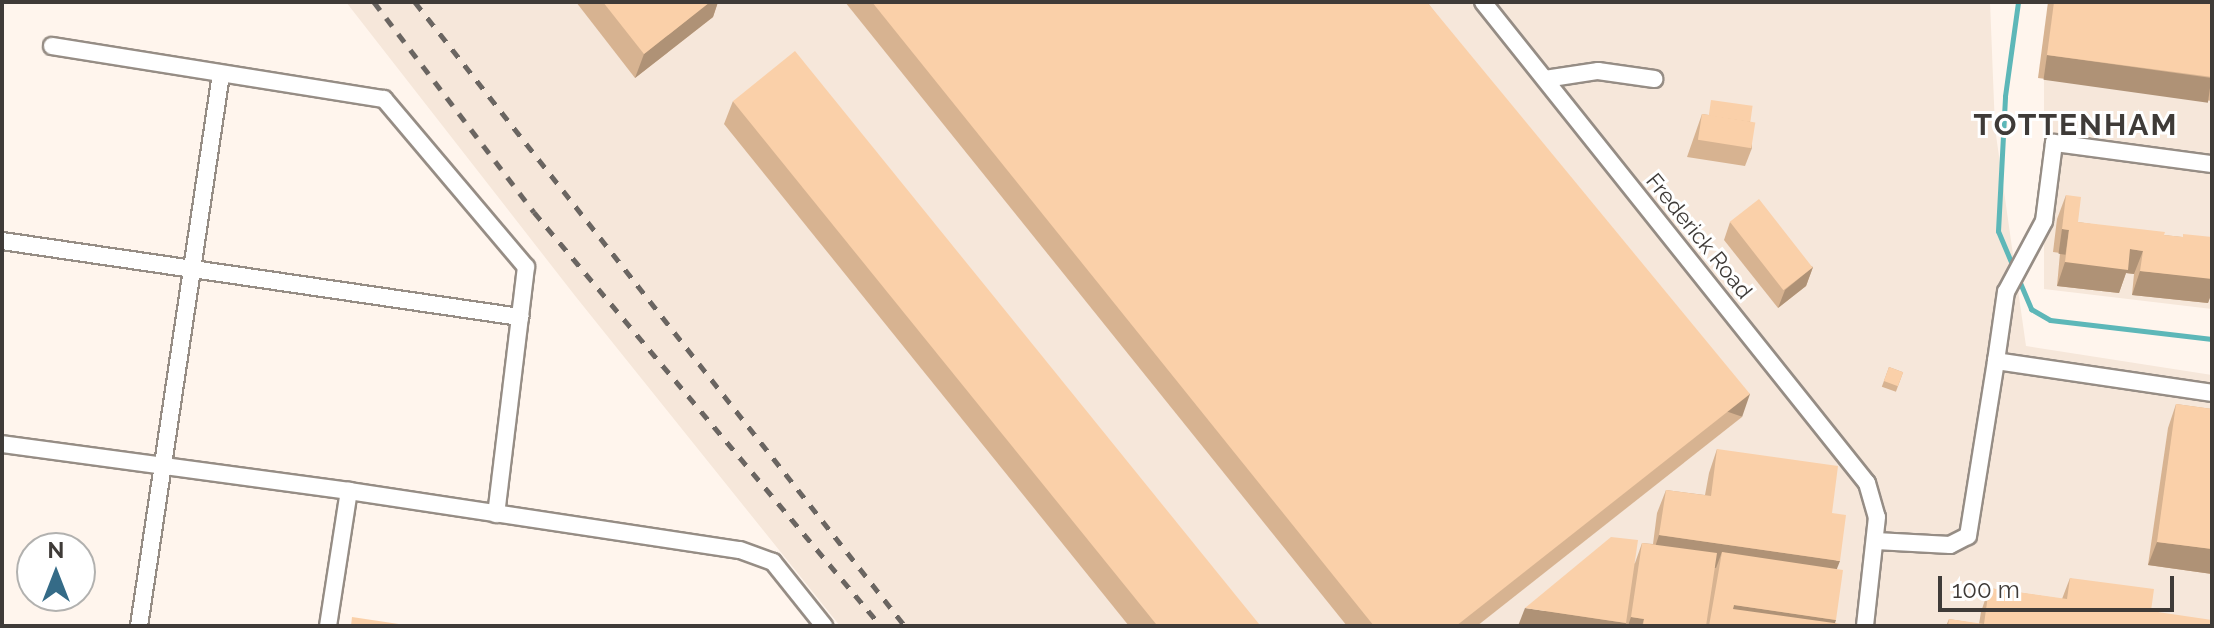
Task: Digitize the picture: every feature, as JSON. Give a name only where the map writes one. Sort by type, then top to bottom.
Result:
[{"type":"street","name":"Frederick Road","points":[[1483,2],[1849,458],[1867,483],[1875,502],[1876,541]]},
{"type":"street","points":[[52,46],[384,99],[526,267],[496,514]]},
{"type":"street","points":[[1545,79],[1598,71],[1654,79]]},
{"type":"street","points":[[139,626],[221,74]]},
{"type":"street","points":[[1865,626],[1876,541],[1950,545],[1968,536],[2006,292],[2044,221],[2054,143],[2212,164]]},
{"type":"street","points":[[2,241],[520,317]]},
{"type":"street","points":[[1996,361],[2212,393]]},
{"type":"street","points":[[2,444],[349,491],[762,556],[773,562],[824,626]]},
{"type":"street","points":[[328,626],[349,491]]},
{"type":"shaded area","points":[[346,2],[1990,2],[1995,128],[2026,346],[2212,375],[2212,626],[840,626],[576,297]]},
{"type":"shaded area","points":[[2050,2],[2212,2],[2212,309],[2044,289],[2044,57]]},
{"type":"building","points":[[603,2],[710,2],[644,54]]},
{"type":"building","points":[[872,2],[1427,2],[1750,394],[1456,626],[1374,626]]},
{"type":"building","points":[[2054,2],[2212,4],[2212,77],[2047,55]]},
{"type":"building","points":[[795,51],[1260,625],[1158,626],[733,101]]},
{"type":"building","points":[[1711,100],[1753,106],[1750,122],[1709,116]]},
{"type":"building","points":[[1702,114],[1755,122],[1751,148],[1698,140]]},
{"type":"building","points":[[2066,195],[2081,197],[2078,222],[2165,232],[2164,235],[2212,237],[2212,279],[2140,271],[2143,251],[2130,249],[2128,270],[2065,262],[2069,230],[2062,229]]},
{"type":"building","points":[[1759,199],[1813,268],[1783,290],[1730,222]]},
{"type":"building","points":[[1889,367],[1903,372],[1898,386],[1884,381]]},
{"type":"building","points":[[2176,404],[2212,409],[2212,549],[2157,542]]},
{"type":"building","points":[[1717,449],[1838,466],[1832,513],[1846,515],[1840,561],[1659,535],[1666,490],[1711,496]]},
{"type":"building","points":[[1611,537],[1638,540],[1626,623],[1525,608]]},
{"type":"building","points":[[1642,543],[1717,553],[1706,626],[1643,626],[1644,619],[1631,617]]},
{"type":"building","points":[[1722,552],[1843,570],[1836,620],[1734,605],[1733,609],[1841,626],[1709,626]]},
{"type":"building","points":[[2070,578],[2154,589],[2151,611],[2212,620],[2212,626],[1948,626],[1949,619],[1984,624],[1989,588],[2067,599]]},
{"type":"building","points":[[352,617],[412,626],[351,626]]},
{"type":"waterway","points":[[2014,269],[1998,231],[2005,96],[2018,2]]},
{"type":"waterway","points":[[2018,278],[2031,309],[2050,320],[2212,339]]},
{"type":"railway","points":[[374,2],[534,212],[881,626]]},
{"type":"railway","points":[[415,2],[905,626]]},
{"type":"district","name":"TOTTENHAM","points":[[2076,125]]}]
